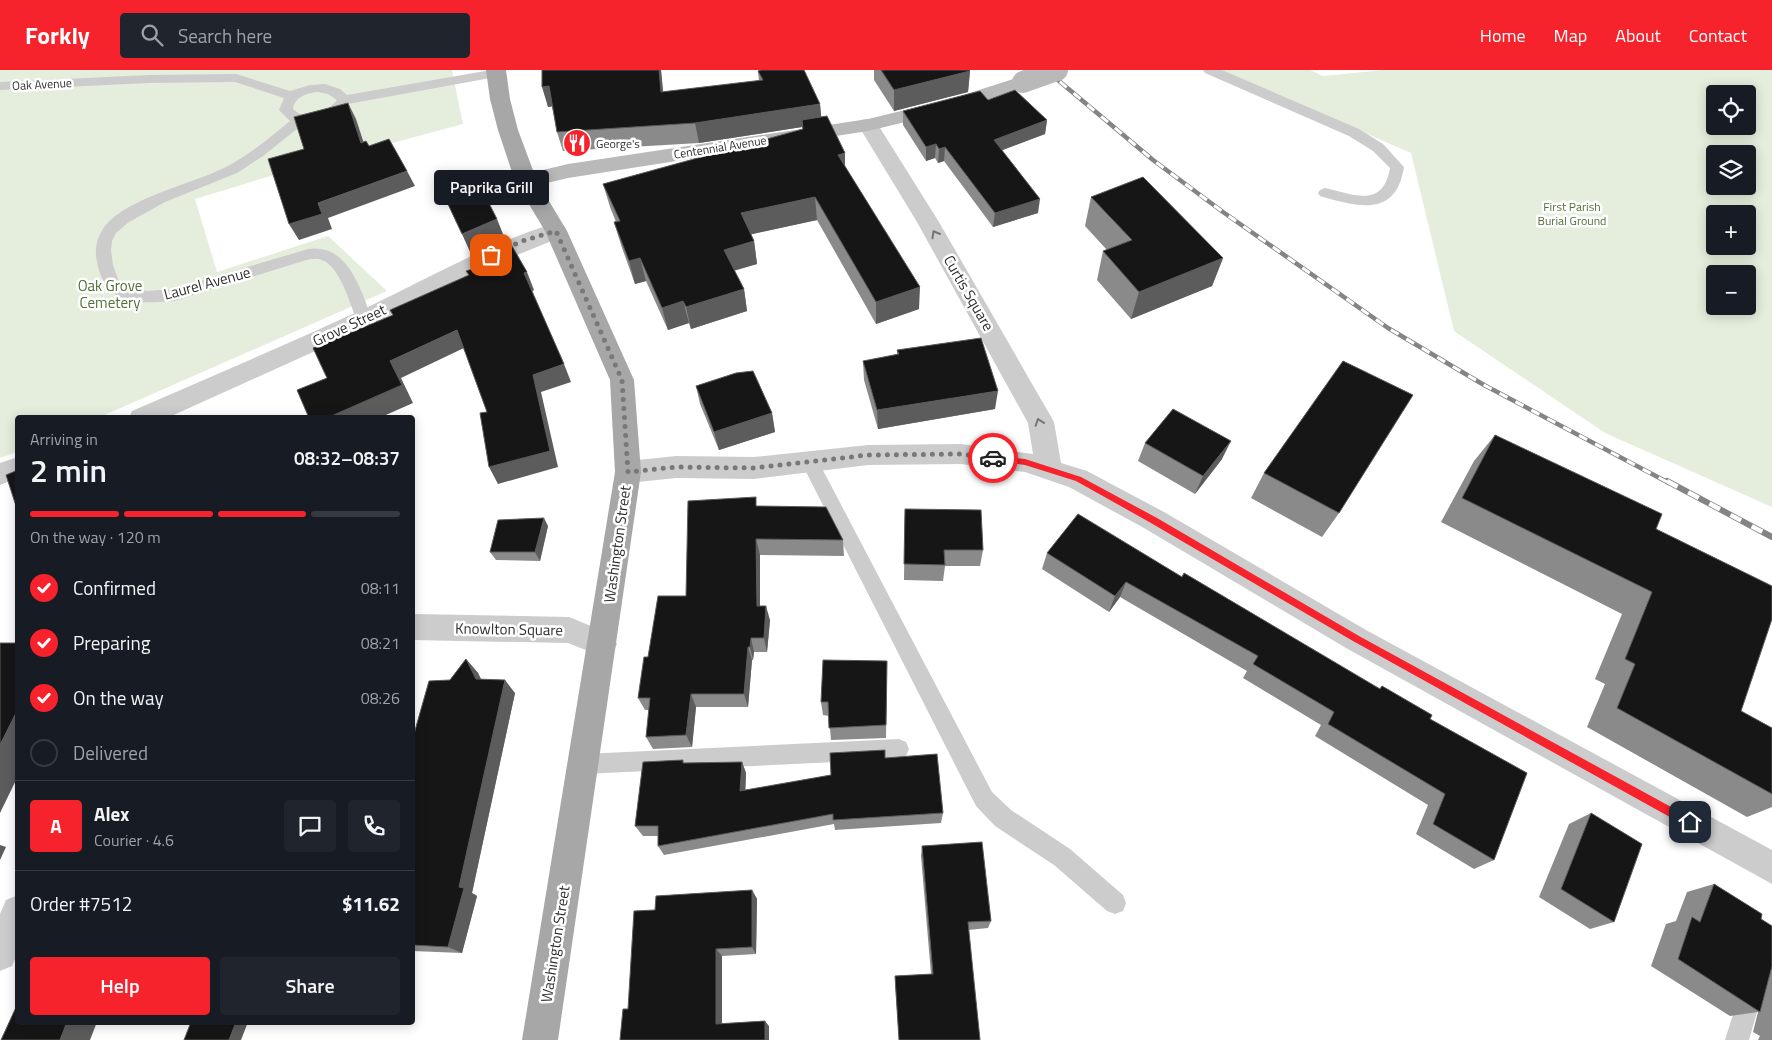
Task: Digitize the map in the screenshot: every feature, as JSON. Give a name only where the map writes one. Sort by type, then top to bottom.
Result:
[{"type":"main road","name":"Washington Street","points":[[496,71],[500,100],[508,130],[526,181],[556,231],[622,380],[628,472],[540,1040]]},
{"type":"street","name":"Centennial Avenue","points":[[526,181],[568,171],[868,125],[956,104],[1058,70]]},
{"type":"street","name":"Curtis Square","points":[[868,125],[928,222],[1041,422],[1049,470]]},
{"type":"street","name":"Grove Street","points":[[148,415],[364,319],[476,262],[522,241],[556,231]]},
{"type":"street","points":[[628,472],[676,467],[754,468],[868,455],[961,454],[1025,462],[1078,479],[1356,639],[1772,868]]},
{"type":"street","points":[[0,474],[15,468]]},
{"type":"street","name":"Knowlton Square","points":[[415,627],[569,630],[602,644]]},
{"type":"street","points":[[0,954],[15,919]]},
{"type":"lane","points":[[1210,70],[1352,132],[1383,151],[1397,167],[1397,178],[1388,194],[1379,199],[1370,202],[1325,193]]},
{"type":"lane","points":[[344,100],[329,89],[322,88],[304,91],[291,96],[286,104],[286,110],[300,120],[317,120],[330,114],[344,100],[396,92],[496,71]]},
{"type":"lane","name":"Oak Avenue","points":[[0,86],[231,74],[291,96]]},
{"type":"lane","name":"Laurel Avenue","points":[[300,120],[260,153],[244,163],[214,178],[145,206],[118,221],[104,241],[104,263],[110,281],[116,288],[124,293],[138,297],[154,297],[174,295],[298,257],[311,254],[326,255],[344,274],[353,289],[364,319]]},
{"type":"lane","points":[[810,462],[984,799],[1003,818],[1062,857],[1115,903]]},
{"type":"lane","points":[[584,764],[899,749]]},
{"type":"lane","points":[[1737,1040],[1757,973]]},
{"type":"green space","name":"Oak Grove Cemetery","points":[[0,70],[452,70],[463,124],[277,174],[195,199],[217,272],[328,236],[387,291],[105,415],[15,415],[15,453],[0,458]]},
{"type":"green space","name":"First Parish Burial Ground","points":[[1221,70],[1310,70],[1323,76],[1384,70],[1772,70],[1772,507],[1605,433],[1454,331],[1411,153]]},
{"type":"building","points":[[542,70],[659,70],[661,92],[763,80],[758,71],[761,70],[804,70],[820,104],[695,123],[557,132],[549,86],[542,87]]},
{"type":"building","points":[[881,70],[969,70],[970,71],[894,90]]},
{"type":"building","points":[[1015,90],[1047,120],[994,140],[1040,199],[995,213],[945,147],[939,149],[936,144],[926,147],[903,111],[980,91],[988,100]]},
{"type":"building","points":[[348,103],[361,143],[366,141],[369,146],[389,139],[407,171],[318,203],[322,214],[289,224],[268,159],[304,149],[294,117]]},
{"type":"building","points":[[827,116],[845,153],[838,155],[920,287],[876,302],[815,197],[741,213],[754,241],[724,250],[744,289],[686,307],[683,301],[662,308],[640,258],[629,261],[614,222],[620,221],[603,184],[803,129],[802,120]]},
{"type":"building","points":[[474,174],[497,219],[462,234],[439,185]]},
{"type":"building","points":[[1143,177],[1223,258],[1139,292],[1103,251],[1132,240],[1091,197]]},
{"type":"building","points":[[508,239],[527,272],[524,273],[564,364],[533,375],[550,451],[489,467],[480,413],[487,412],[457,330],[390,361],[402,385],[334,415],[308,415],[297,390],[327,378],[313,348],[393,315],[390,310],[469,275],[466,271],[478,267],[471,254]]},
{"type":"building","points":[[981,338],[998,391],[877,410],[863,361],[899,354],[897,350]]},
{"type":"building","points":[[1343,361],[1413,395],[1339,513],[1264,473]]},
{"type":"building","points":[[753,371],[772,413],[714,432],[696,386],[736,373]]},
{"type":"building","points":[[1173,409],[1231,441],[1203,476],[1145,443]]},
{"type":"building","points":[[1495,435],[1662,514],[1656,529],[1772,586],[1772,619],[1741,711],[1772,728],[1772,794],[1617,708],[1635,664],[1625,659],[1652,592],[1462,498]]},
{"type":"building","points":[[15,471],[15,503],[6,475]]},
{"type":"building","points":[[756,497],[756,506],[826,507],[843,540],[756,539],[757,606],[766,606],[764,638],[751,638],[750,647],[748,647],[744,694],[691,694],[686,735],[646,737],[650,698],[638,698],[644,657],[648,657],[658,596],[686,596],[688,501]]},
{"type":"building","points":[[905,509],[981,510],[983,550],[944,550],[945,565],[904,564]]},
{"type":"building","points":[[1078,514],[1182,577],[1184,573],[1380,689],[1382,686],[1432,715],[1430,719],[1527,773],[1494,860],[1433,824],[1445,794],[1328,724],[1334,712],[1253,664],[1258,656],[1126,582],[1115,596],[1047,553]]},
{"type":"building","points":[[544,518],[535,552],[490,552],[498,520]]},
{"type":"building","points":[[0,643],[15,643],[15,715],[0,745]]},
{"type":"building","points":[[466,659],[476,679],[505,680],[459,887],[464,888],[448,947],[415,945],[415,730],[429,681],[450,680]]},
{"type":"building","points":[[823,660],[887,661],[886,725],[829,728],[828,702],[821,702]]},
{"type":"building","points":[[885,750],[885,758],[937,754],[943,813],[833,820],[833,814],[658,846],[658,826],[635,826],[643,762],[683,760],[683,763],[742,762],[740,791],[831,775],[830,753]]},
{"type":"building","points":[[1591,813],[1642,844],[1614,922],[1561,889]]},
{"type":"building","points":[[982,842],[991,921],[968,922],[980,1040],[899,1040],[895,976],[933,974],[922,846]]},
{"type":"building","points":[[1714,884],[1762,914],[1761,919],[1772,926],[1772,966],[1760,1012],[1678,959],[1692,917],[1700,922]]},
{"type":"building","points":[[752,890],[752,947],[716,949],[716,1024],[765,1021],[765,1040],[620,1040],[623,1009],[628,1009],[634,911],[655,910],[656,896]]},
{"type":"building","points":[[15,1010],[15,1025],[66,1025],[60,1040],[1,1040]]},
{"type":"building","points":[[190,1025],[235,1025],[229,1040],[184,1040]]},
{"type":"railway","points":[[1046,70],[1153,160],[1223,212],[1388,328],[1484,385],[1669,483]]},
{"type":"railway","points":[[1667,481],[1772,537]]},
{"type":"way so far","points":[[491,255],[522,241],[556,231],[622,380],[628,472],[676,467],[754,468],[868,455],[961,454],[993,458]]},
{"type":"place","name":"George's","points":[[577,143]]},
{"type":"place","name":"Paprika Grill","points":[[491,255]]},
{"type":"route","points":[[993,458],[1025,462],[1078,479],[1154,520],[1356,639],[1690,822]]}]
